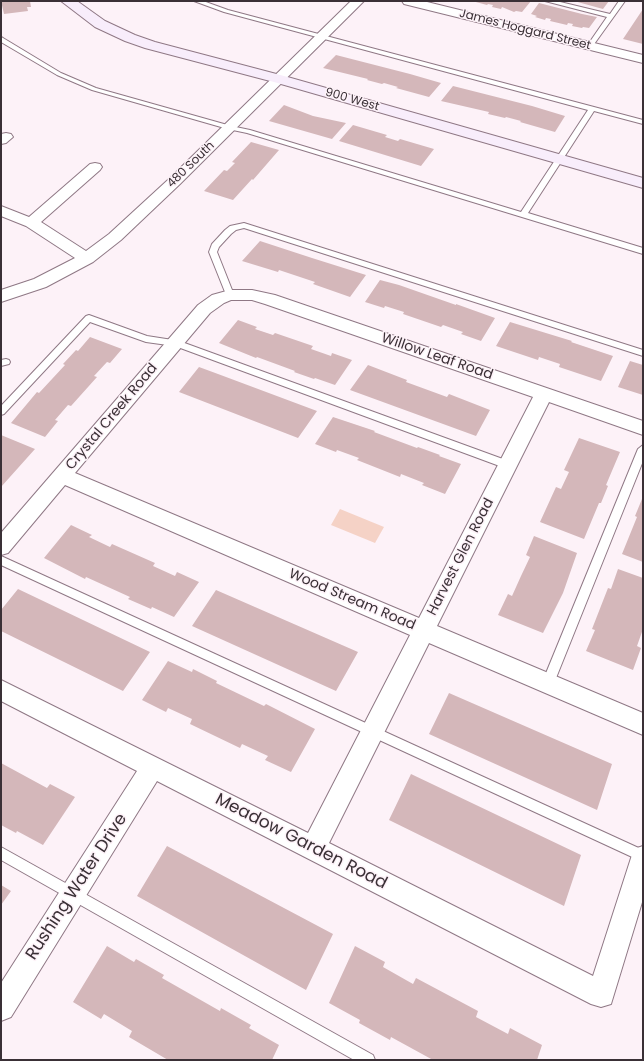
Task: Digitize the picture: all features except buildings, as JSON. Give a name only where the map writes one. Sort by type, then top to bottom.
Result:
[{"type":"street","name":"900 West","points":[[68,1],[100,24],[130,38],[150,45],[279,79],[643,183]]},
{"type":"street","name":"480 South","points":[[1,296],[40,283],[86,258],[115,237],[230,128],[358,1]]},
{"type":"street","name":"James Hoggard Street","points":[[408,1],[431,4],[643,59]]},
{"type":"street","points":[[31,223],[95,167]]},
{"type":"street","points":[[1,211],[31,223],[86,258]]},
{"type":"street","name":"Crystal Creek Road","points":[[1,547],[204,309],[218,300],[230,295]]},
{"type":"street","name":"Willow Leaf Road","points":[[230,295],[252,295],[269,300],[643,428]]},
{"type":"street","name":"Harvest Glen Road","points":[[313,848],[544,394]]},
{"type":"street","name":"Wood Stream Road","points":[[62,476],[643,724]]},
{"type":"street","name":"Meadow Garden Road","points":[[1,690],[601,994],[643,857]]},
{"type":"street","name":"Rushing Water Drive","points":[[1,1007],[153,767]]},
{"type":"lane","points":[[197,1],[215,8],[643,122]]},
{"type":"lane","points":[[548,1],[611,16]]},
{"type":"lane","points":[[590,46],[622,1]]},
{"type":"lane","points":[[1,39],[59,74],[82,84],[230,128],[248,131],[643,251]]},
{"type":"lane","points":[[523,215],[592,109]]},
{"type":"lane","points":[[230,295],[213,252],[215,246],[232,228],[244,225],[643,353]]},
{"type":"lane","points":[[1,412],[89,318],[146,340],[176,342],[508,465]]},
{"type":"lane","points":[[548,683],[643,449]]},
{"type":"lane","points":[[1,560],[643,857]]},
{"type":"lane","points":[[1,853],[368,1060]]},
{"type":"shaded area","points":[[340,509],[384,527],[375,543],[331,525]]}]
